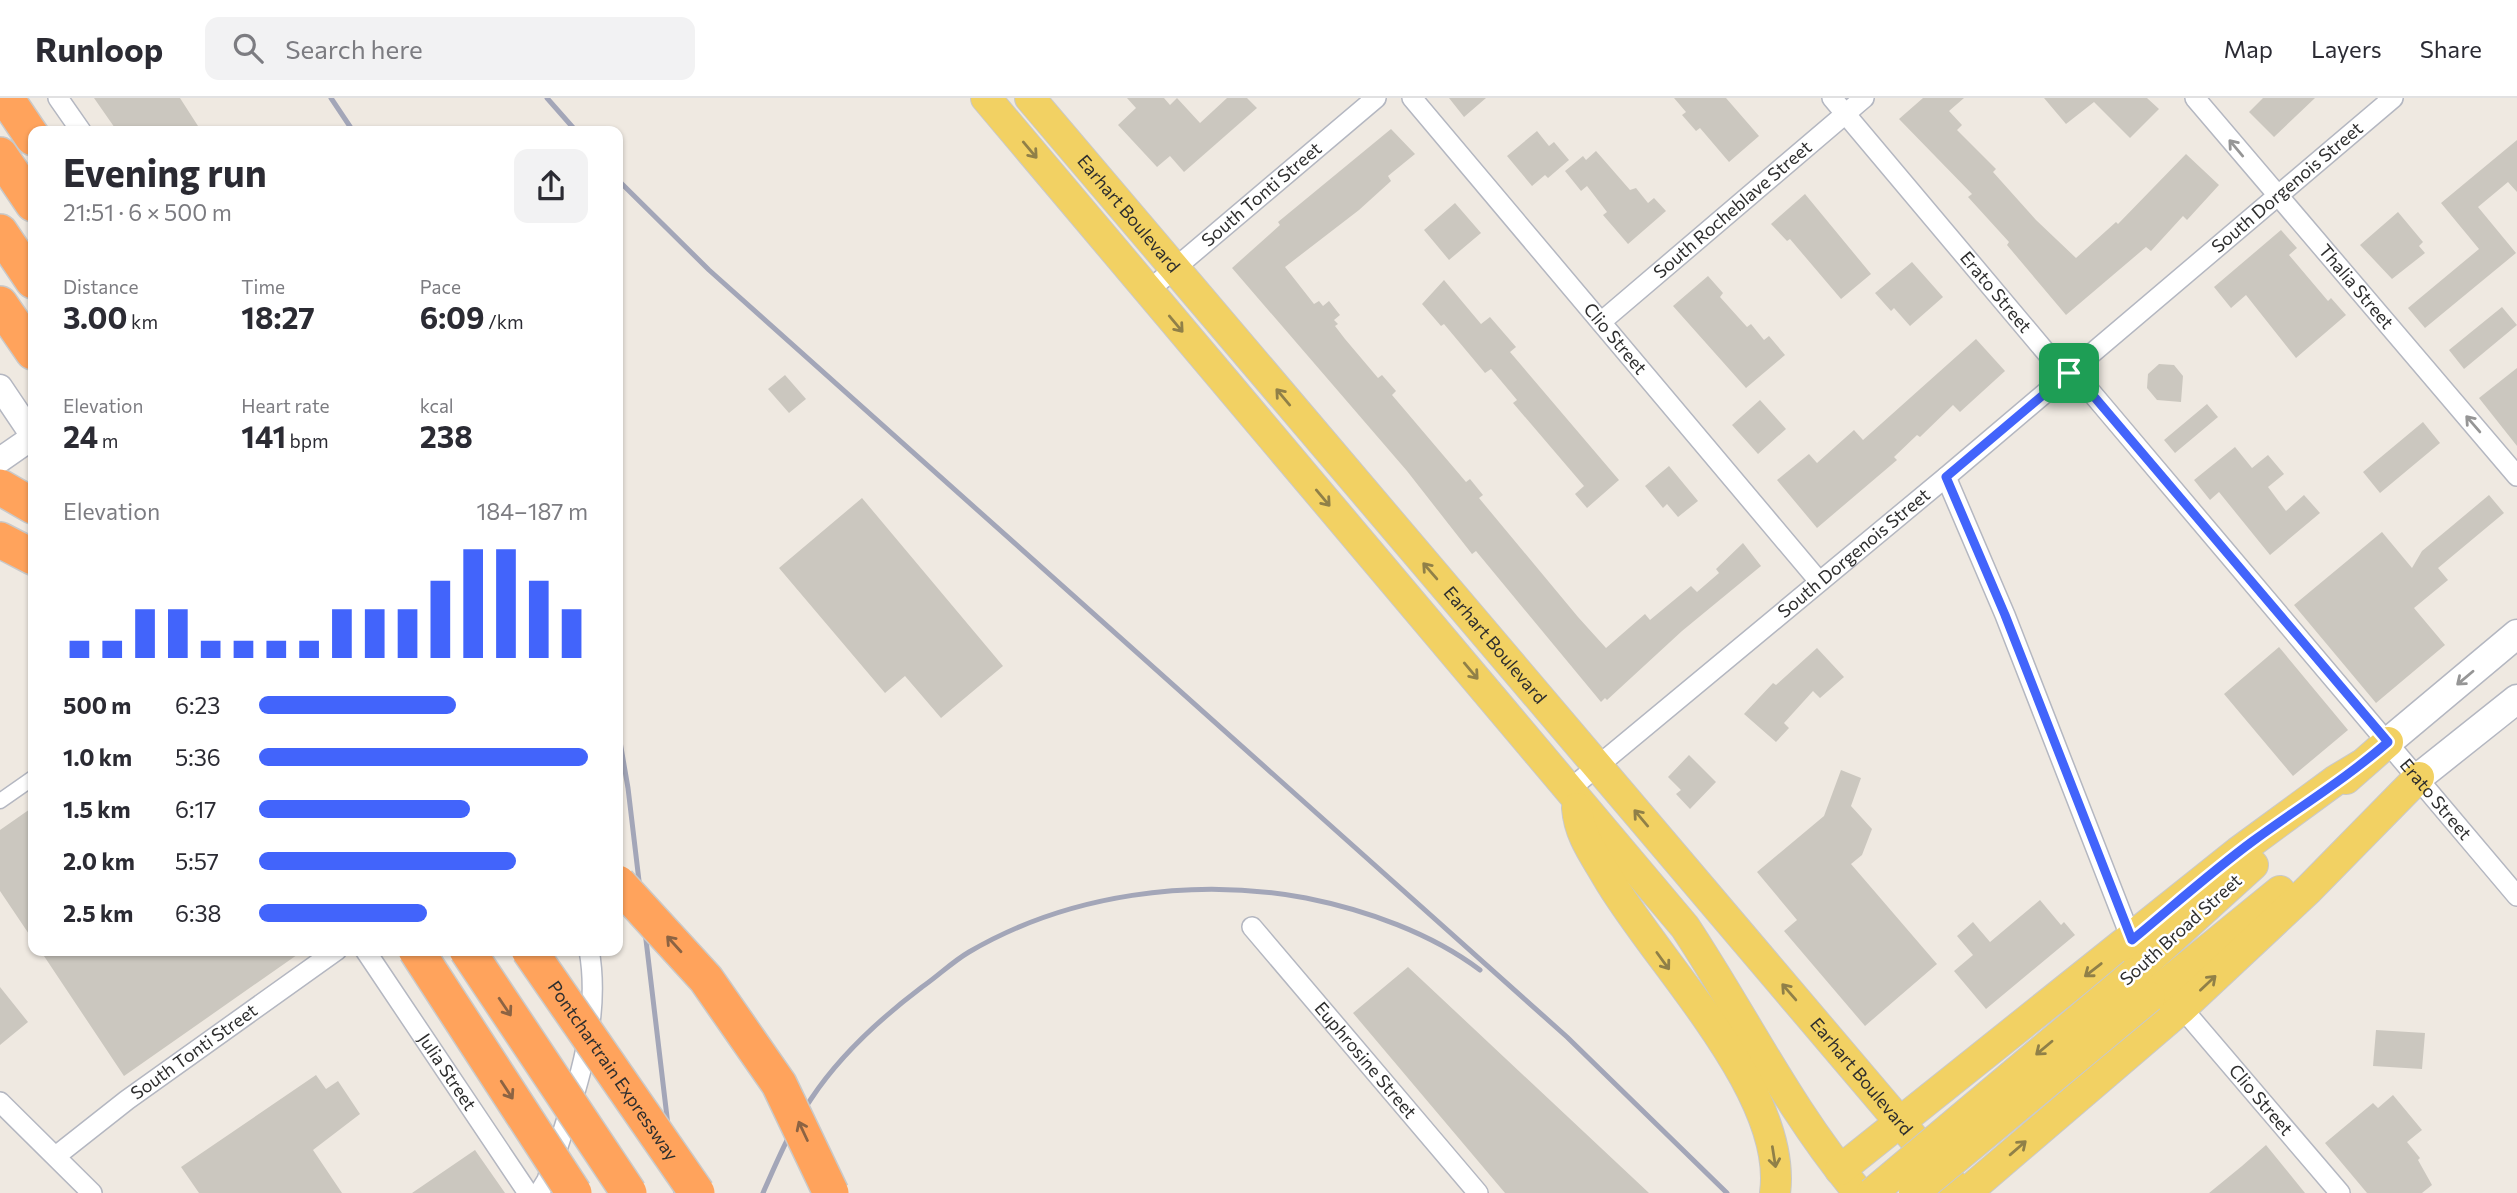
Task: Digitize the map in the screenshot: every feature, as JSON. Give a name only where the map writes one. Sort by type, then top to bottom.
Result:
[{"type":"highway","points":[[6,98],[28,131]]},
{"type":"highway","points":[[0,155],[28,197]]},
{"type":"highway","points":[[0,232],[28,274]]},
{"type":"highway","points":[[0,304],[28,345]]},
{"type":"highway","points":[[0,487],[28,503]]},
{"type":"highway","points":[[0,540],[28,554]]},
{"type":"highway","points":[[0,561],[28,568]]},
{"type":"highway","points":[[623,888],[706,979],[779,1084],[831,1193]]},
{"type":"highway","points":[[420,956],[574,1193]]},
{"type":"highway","points":[[471,956],[629,1193]]},
{"type":"highway","name":"Pontchartrain Expressway","points":[[533,956],[697,1193]]},
{"type":"main road","name":"Earhart Boulevard","points":[[986,98],[1685,928],[1725,987],[1779,1083],[1859,1193]]},
{"type":"main road","name":"Earhart Boulevard","points":[[1030,98],[1960,1193]]},
{"type":"main road","points":[[1354,535],[1381,514]]},
{"type":"main road","name":"South Broad Street","points":[[1914,1193],[2142,985],[2361,765],[2517,634]]},
{"type":"main road","name":"South Broad Street","points":[[1872,1193],[2142,985],[2419,777],[2517,699]]},
{"type":"main road","points":[[1840,1170],[2132,940],[2238,852],[2336,780],[2361,765]]},
{"type":"main road","points":[[1966,1193],[2182,1008],[2308,890],[2419,777]]},
{"type":"main road","points":[[1573,793],[1579,828],[1623,905],[1734,1060],[1758,1104],[1772,1142],[1777,1175],[1774,1193]]},
{"type":"street","points":[[58,98],[78,126]]},
{"type":"street","name":"South Tonti Street","points":[[1148,291],[1376,98]]},
{"type":"street","name":"Clio Street","points":[[1412,98],[1818,580]]},
{"type":"street","name":"Erato Street","points":[[1832,98],[2050,357],[2091,393],[2419,777],[2517,896]]},
{"type":"street","name":"South Rocheblave Street","points":[[1601,322],[1864,98]]},
{"type":"street","name":"Thalia Street","points":[[2195,98],[2517,476]]},
{"type":"street","name":"South Dorgenois Street","points":[[1573,793],[1598,767],[1818,580],[1946,477],[2393,98]]},
{"type":"street","points":[[0,387],[28,429]]},
{"type":"street","points":[[0,460],[28,440]]},
{"type":"street","points":[[1946,477],[2005,615],[2132,940]]},
{"type":"street","points":[[0,801],[28,781]]},
{"type":"street","name":"Euphrosine Street","points":[[1252,927],[1478,1193]]},
{"type":"street","name":"South Tonti Street","points":[[56,1156],[138,1091],[329,956]]},
{"type":"street","name":"Julia Street","points":[[369,956],[528,1193]]},
{"type":"street","points":[[539,1193],[547,1180],[580,1073],[594,993],[590,956]]},
{"type":"street","name":"Clio Street","points":[[2182,1008],[2340,1193]]},
{"type":"street","points":[[1983,1055],[2045,1125]]},
{"type":"street","points":[[0,1102],[92,1193]]},
{"type":"building","points":[[94,98],[180,98],[198,126],[114,126]]},
{"type":"building","points":[[1127,98],[1164,98],[1170,105],[1177,98],[1200,123],[1227,98],[1247,98],[1257,108],[1184,172],[1170,156],[1157,167],[1118,125],[1136,108]]},
{"type":"building","points":[[1449,98],[1486,98],[1464,117]]},
{"type":"building","points":[[1674,98],[1726,98],[1759,136],[1729,162],[1700,128],[1696,131],[1682,115],[1686,112]]},
{"type":"building","points":[[1923,98],[1964,98],[1949,111],[1962,125],[1957,130],[1996,169],[1993,172],[2036,220],[2076,258],[2116,222],[2118,224],[2186,154],[2219,185],[2187,220],[2183,216],[2151,251],[2146,247],[2066,315],[2007,245],[2009,242],[1968,197],[1972,194],[1899,119]]},
{"type":"building","points":[[2044,98],[2147,98],[2159,109],[2130,138],[2094,102],[2066,124]]},
{"type":"building","points":[[2263,98],[2315,98],[2274,137],[2249,112]]},
{"type":"building","points":[[1391,129],[1415,154],[1388,176],[1391,181],[1359,210],[1285,267],[1314,304],[1319,301],[1323,306],[1329,301],[1340,315],[1334,320],[1338,324],[1335,326],[1345,339],[1378,378],[1382,375],[1396,391],[1392,395],[1466,482],[1470,479],[1483,495],[1479,498],[1578,617],[1606,648],[1645,614],[1650,620],[1691,586],[1697,592],[1719,573],[1716,569],[1743,543],[1761,566],[1682,631],[1607,700],[1605,698],[1601,702],[1476,551],[1472,554],[1407,471],[1232,268],[1280,225],[1278,222]]},
{"type":"building","points":[[1537,131],[1549,146],[1554,142],[1569,160],[1548,178],[1545,175],[1532,186],[1507,156]]},
{"type":"building","points":[[2517,140],[2517,192],[2508,182],[2478,207],[2516,253],[2425,328],[2408,308],[2479,249],[2441,203]]},
{"type":"building","points":[[1596,151],[1630,190],[1636,188],[1648,203],[1654,198],[1666,211],[1628,244],[1603,215],[1607,212],[1587,186],[1581,191],[1565,171],[1583,156],[1586,160]]},
{"type":"building","points":[[1805,194],[1871,274],[1841,299],[1790,239],[1787,241],[1771,224]]},
{"type":"building","points":[[1455,203],[1481,233],[1449,260],[1424,230]]},
{"type":"building","points":[[2398,212],[2423,242],[2419,246],[2425,253],[2392,279],[2360,245]]},
{"type":"building","points":[[2281,230],[2297,248],[2289,255],[2328,301],[2331,298],[2346,315],[2296,358],[2246,295],[2231,308],[2214,287]]},
{"type":"building","points":[[1912,262],[1943,297],[1910,326],[1894,308],[1891,311],[1875,293]]},
{"type":"building","points":[[1708,276],[1723,293],[1720,297],[1747,327],[1751,324],[1764,340],[1769,336],[1785,355],[1746,388],[1673,306]]},
{"type":"building","points":[[1444,280],[1481,324],[1490,317],[1516,347],[1510,352],[1619,480],[1587,508],[1575,494],[1584,486],[1513,403],[1517,400],[1491,369],[1485,373],[1444,324],[1441,326],[1422,304]]},
{"type":"building","points":[[2502,307],[2517,325],[2464,369],[2449,350]]},
{"type":"building","points":[[1976,339],[2005,371],[1960,412],[1953,405],[1920,437],[1917,435],[1894,457],[1897,460],[1817,528],[1777,480],[1809,454],[1817,463],[1854,430],[1863,440]]},
{"type":"building","points":[[2159,364],[2174,365],[2183,376],[2181,402],[2157,400],[2147,388],[2148,374]]},
{"type":"building","points":[[2517,368],[2517,446],[2479,398]]},
{"type":"building","points":[[785,375],[806,399],[789,413],[768,389]]},
{"type":"building","points":[[1760,400],[1786,429],[1758,454],[1732,425]]},
{"type":"building","points":[[2207,404],[2218,417],[2175,453],[2164,440]]},
{"type":"building","points":[[2423,422],[2440,443],[2380,493],[2363,472]]},
{"type":"building","points":[[2235,447],[2252,468],[2268,455],[2284,474],[2268,487],[2286,511],[2304,495],[2320,513],[2270,555],[2219,492],[2210,500],[2194,480]]},
{"type":"building","points":[[1669,466],[1698,501],[1678,517],[1667,504],[1663,508],[1645,486]]},
{"type":"building","points":[[2489,495],[2504,513],[2438,568],[2448,580],[2414,608],[2445,645],[2376,703],[2294,605],[2382,532],[2412,568],[2422,551]]},
{"type":"building","points":[[862,498],[1003,666],[941,718],[905,676],[885,693],[779,568]]},
{"type":"building","points":[[2279,647],[2348,730],[2293,776],[2224,694]]},
{"type":"building","points":[[1817,648],[1844,677],[1820,698],[1813,691],[1784,723],[1789,728],[1776,742],[1744,714],[1773,683],[1776,685]]},
{"type":"building","points":[[1689,755],[1716,782],[1690,809],[1676,794],[1681,790],[1668,777]]},
{"type":"building","points":[[1841,770],[1861,778],[1851,806],[1872,829],[1862,855],[1851,864],[1937,964],[1865,1026],[1784,931],[1797,920],[1757,872],[1824,816]]},
{"type":"building","points":[[28,810],[28,933],[0,891],[0,830]]},
{"type":"building","points":[[2040,900],[2061,925],[2064,922],[2075,935],[1986,1009],[1954,971],[1973,955],[1957,936],[1973,922],[1990,942]]},
{"type":"building","points":[[44,956],[295,956],[124,1076]]},
{"type":"building","points":[[1408,967],[1649,1193],[1505,1193],[1353,1013]]},
{"type":"building","points":[[0,987],[28,1022],[0,1045]]},
{"type":"building","points":[[2376,1030],[2425,1033],[2422,1069],[2373,1066]]},
{"type":"building","points":[[316,1075],[326,1089],[338,1081],[360,1114],[313,1150],[342,1193],[199,1193],[181,1167]]},
{"type":"building","points":[[2393,1095],[2422,1130],[2407,1142],[2420,1158],[2418,1160],[2432,1185],[2422,1193],[2367,1193],[2325,1143],[2373,1103],[2378,1108]]},
{"type":"building","points":[[2266,1145],[2305,1193],[2209,1193],[2242,1166]]},
{"type":"building","points":[[475,1150],[505,1193],[412,1193]]},
{"type":"railway","points":[[331,98],[350,126]]},
{"type":"railway","points":[[547,98],[572,126]]},
{"type":"railway","points":[[623,185],[709,270],[1567,1037],[1727,1193]]},
{"type":"railway","points":[[623,759],[676,1193]]},
{"type":"railway","points":[[763,1193],[804,1110],[822,1083],[862,1038],[963,956],[1007,932],[1048,916],[1132,895],[1220,889],[1263,892],[1306,898],[1375,916],[1441,945],[1480,970]]},
{"type":"route","points":[[2069,373],[2091,393],[2388,742],[2361,765],[2336,780],[2238,852],[2132,940],[2005,615],[1946,477],[2069,373]]}]
